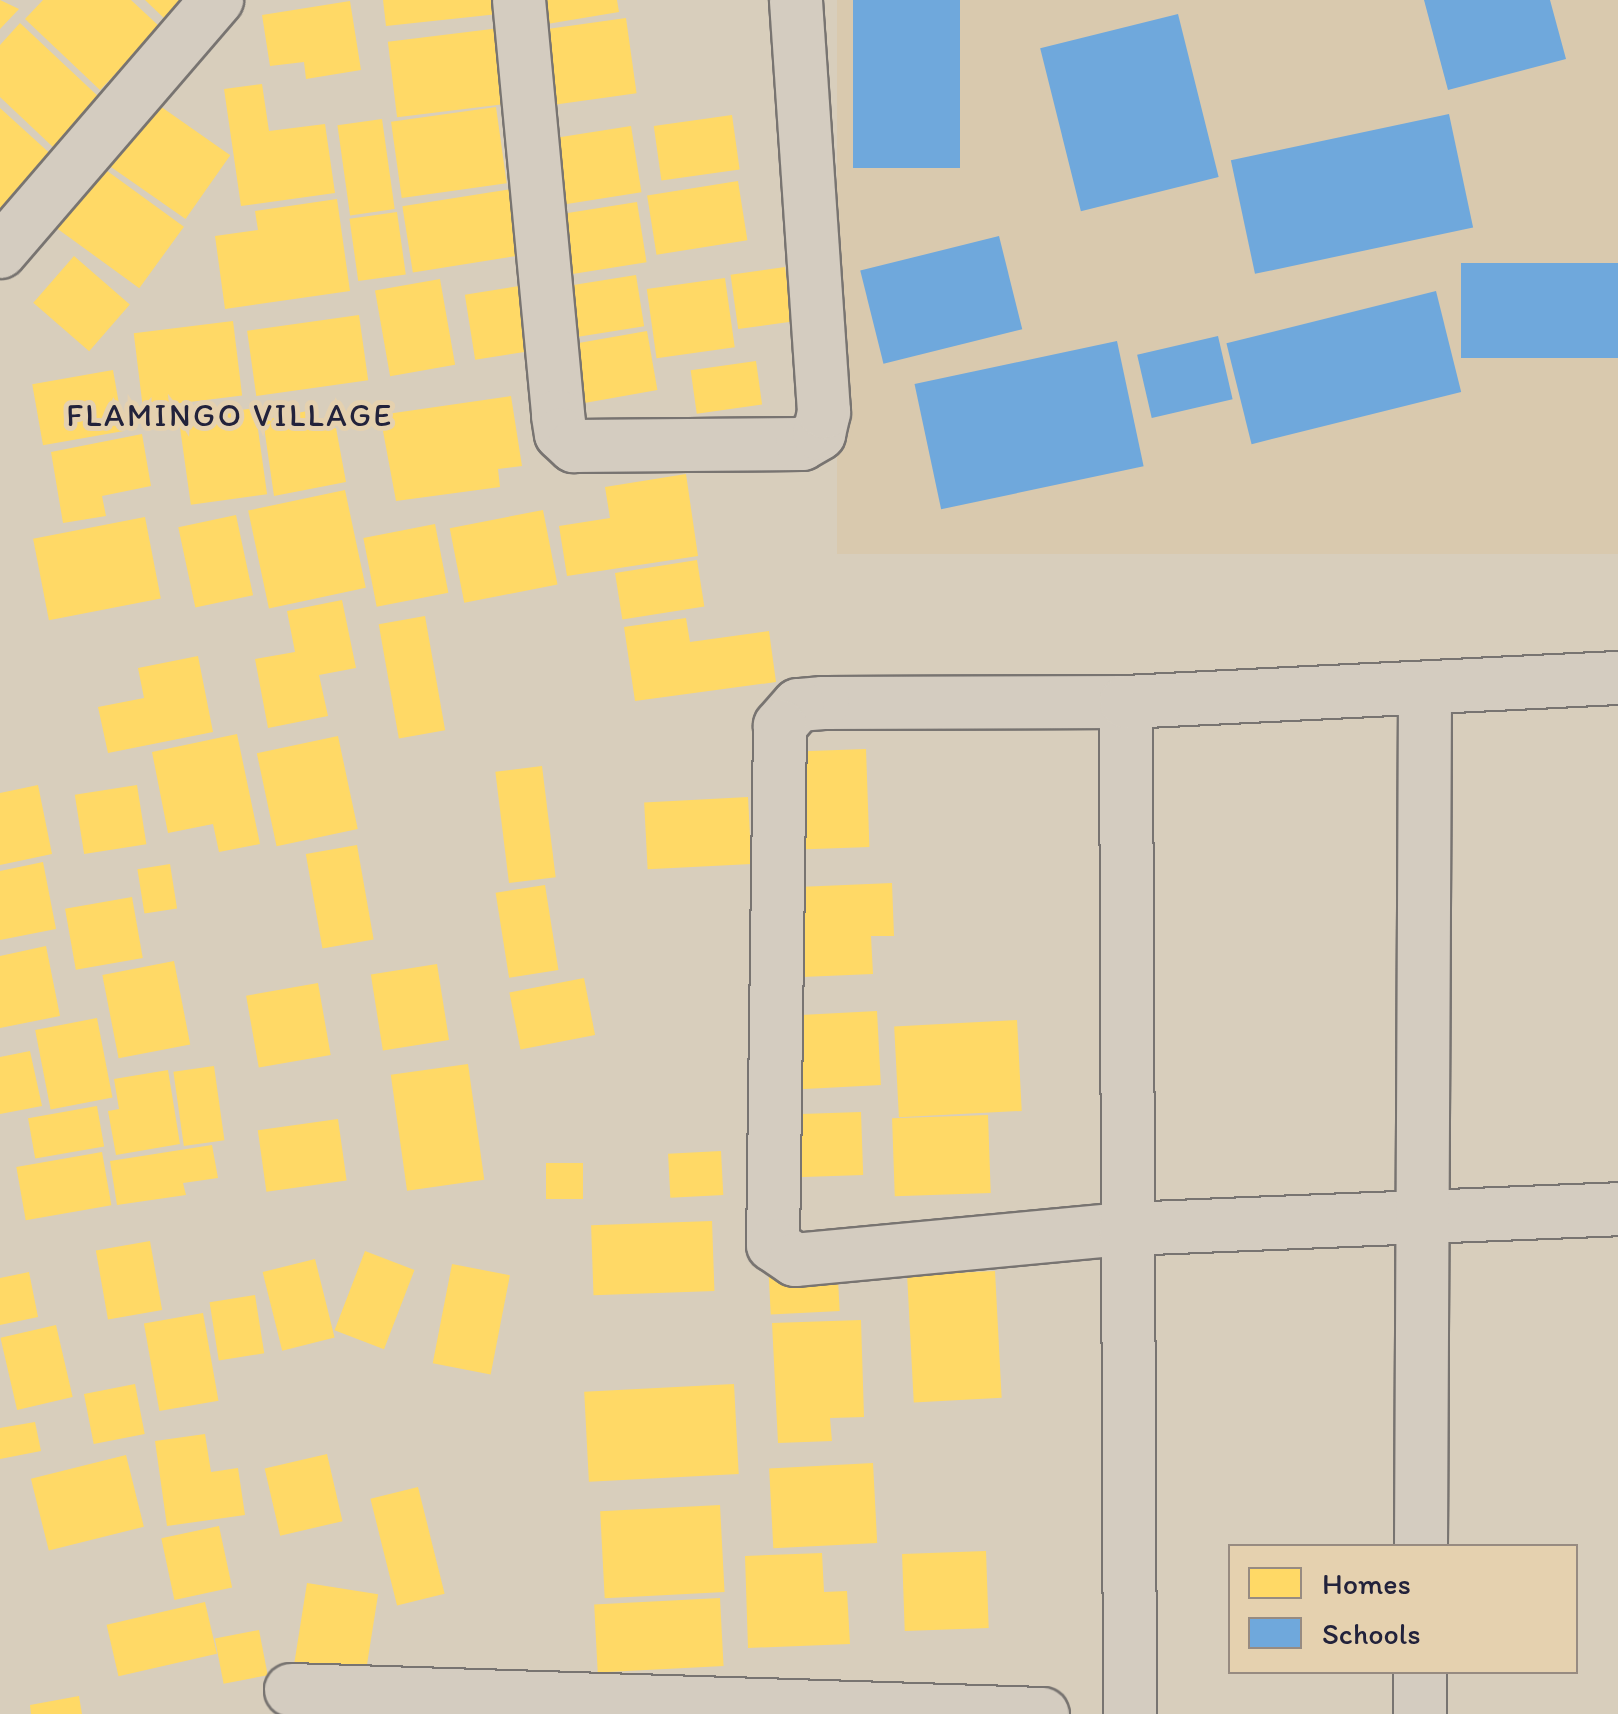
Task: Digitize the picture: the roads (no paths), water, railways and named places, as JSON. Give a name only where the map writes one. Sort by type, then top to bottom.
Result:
[{"type":"street","points":[[0,252],[216,0]]},
{"type":"street","points":[[518,0],[558,416],[562,434],[574,446],[802,444],[818,434],[824,412],[796,0]]},
{"type":"street","points":[[1618,678],[1126,702],[798,705],[780,726],[769,1223],[774,1245],[796,1260],[1126,1228],[1423,1212],[1618,1209]]},
{"type":"street","points":[[1421,1544],[1425,690]]},
{"type":"street","points":[[1126,702],[1130,1714]]},
{"type":"street","points":[[1420,1674],[1420,1714]]},
{"type":"street","points":[[291,1690],[759,1700],[1042,1714]]},
{"type":"district","name":"FLAMINGO VILLAGE","points":[[230,415]]}]
